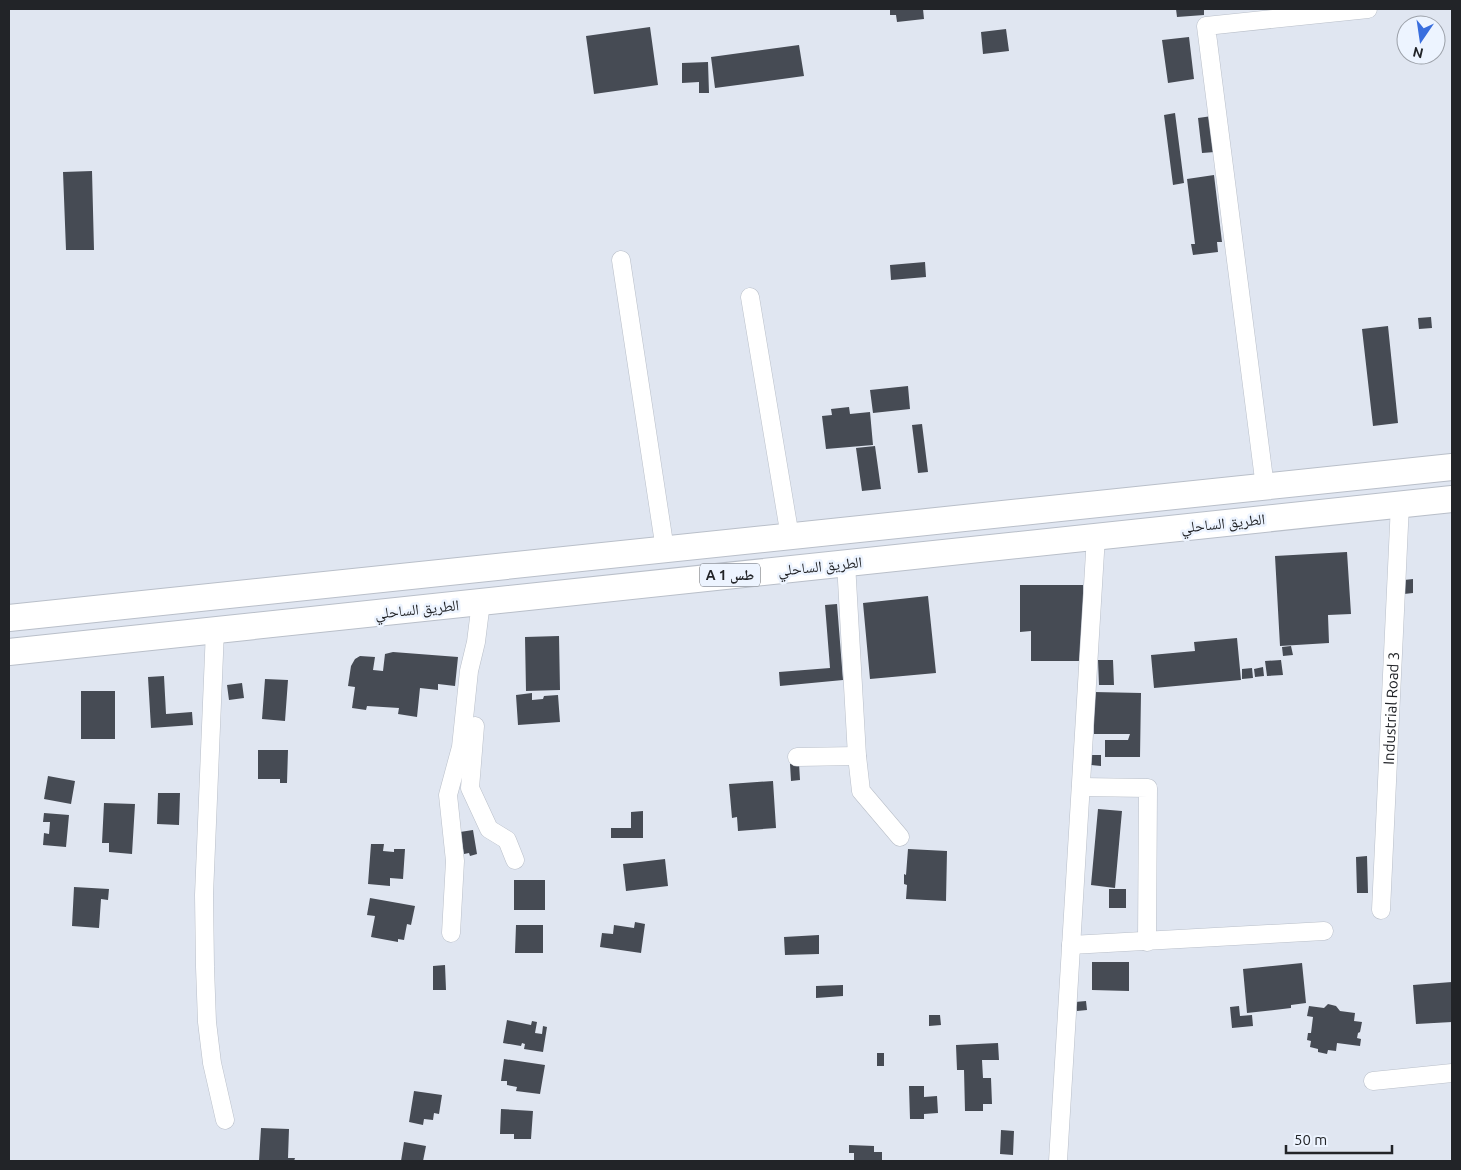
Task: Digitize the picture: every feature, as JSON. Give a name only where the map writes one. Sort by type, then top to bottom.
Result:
[{"type":"highway","name":"A 1 طس","points":[[9,618],[1452,467]]},
{"type":"highway","name":"الطريق الساحلي","points":[[9,652],[1452,499]]},
{"type":"street","points":[[1265,486],[1206,26],[1368,9]]},
{"type":"street","points":[[621,260],[665,550]]},
{"type":"street","points":[[750,297],[790,537]]},
{"type":"street","name":"Industrial Road 3","points":[[1382,910],[1400,504]]},
{"type":"street","points":[[1058,1161],[1096,536]]},
{"type":"street","points":[[846,563],[857,756],[861,791],[900,837]]},
{"type":"street","points":[[451,933],[455,861],[448,795],[461,747],[469,671],[476,642],[481,602]]},
{"type":"street","points":[[215,630],[204,895],[204,967],[207,1022],[212,1063],[225,1120]]},
{"type":"street","points":[[476,642],[481,658],[481,666],[470,788],[489,829],[508,840],[515,860]]},
{"type":"street","points":[[797,757],[857,756]]},
{"type":"street","points":[[1081,787],[1148,788],[1148,942]]},
{"type":"street","points":[[1071,945],[1324,932]]},
{"type":"street","points":[[1373,1081],[1452,1073]]},
{"type":"building","points":[[890,9],[923,9],[924,19],[897,22],[896,15],[890,15]]},
{"type":"building","points":[[1176,9],[1204,9],[1204,15],[1177,17]]},
{"type":"building","points":[[650,27],[658,85],[594,94],[586,36]]},
{"type":"building","points":[[1006,29],[1009,51],[983,54],[981,32]]},
{"type":"building","points":[[1189,37],[1194,79],[1168,83],[1162,40]]},
{"type":"building","points":[[799,45],[804,76],[715,88],[711,57]]},
{"type":"building","points":[[708,62],[709,93],[699,93],[699,82],[682,83],[682,63]]},
{"type":"building","points":[[1175,113],[1184,183],[1173,185],[1164,115]]},
{"type":"building","points":[[1212,116],[1215,152],[1202,153],[1198,118]]},
{"type":"building","points":[[92,171],[94,250],[66,250],[63,172]]},
{"type":"building","points":[[1214,175],[1222,242],[1217,242],[1218,252],[1193,255],[1191,244],[1195,244],[1187,179]]},
{"type":"building","points":[[925,262],[926,277],[891,280],[890,265]]},
{"type":"building","points":[[1431,317],[1432,328],[1419,329],[1418,318]]},
{"type":"building","points":[[1388,326],[1398,423],[1373,426],[1362,329]]},
{"type":"building","points":[[908,386],[910,409],[873,413],[870,390]]},
{"type":"building","points":[[849,407],[850,414],[870,412],[873,445],[826,449],[822,416],[832,415],[831,409]]},
{"type":"building","points":[[922,424],[928,472],[918,473],[912,425]]},
{"type":"building","points":[[875,446],[881,489],[862,491],[856,448]]},
{"type":"building","points":[[1347,552],[1351,614],[1328,615],[1329,643],[1280,646],[1275,556]]},
{"type":"building","points":[[1413,579],[1413,593],[1404,594],[1404,580]]},
{"type":"building","points":[[1020,585],[1083,585],[1083,661],[1031,661],[1031,631],[1020,632]]},
{"type":"building","points":[[928,596],[936,673],[870,679],[863,603]]},
{"type":"building","points":[[837,604],[843,680],[780,686],[779,672],[830,668],[825,605]]},
{"type":"building","points":[[559,636],[560,690],[526,691],[525,637]]},
{"type":"building","points":[[1237,638],[1241,680],[1154,688],[1151,655],[1195,651],[1194,642]]},
{"type":"building","points":[[1291,646],[1293,655],[1283,656],[1282,647]]},
{"type":"building","points":[[393,652],[458,657],[455,686],[438,684],[438,690],[420,688],[417,717],[398,714],[399,708],[367,706],[366,710],[352,708],[355,687],[348,686],[351,666],[355,659],[360,656],[375,657],[373,670],[383,671],[385,654]]},
{"type":"building","points":[[1098,660],[1113,660],[1114,685],[1099,685]]},
{"type":"building","points":[[1281,660],[1283,675],[1267,676],[1265,661]]},
{"type":"building","points":[[1263,667],[1264,676],[1255,677],[1254,669]]},
{"type":"building","points":[[1252,668],[1253,678],[1242,679],[1242,669]]},
{"type":"building","points":[[164,676],[166,714],[192,712],[193,725],[151,728],[148,677]]},
{"type":"building","points":[[265,679],[288,680],[285,721],[262,719]]},
{"type":"building","points":[[242,683],[244,698],[229,700],[227,685]]},
{"type":"building","points":[[81,691],[115,691],[115,739],[81,739]]},
{"type":"building","points":[[1094,692],[1141,693],[1140,757],[1105,757],[1105,740],[1128,740],[1130,734],[1094,734]]},
{"type":"building","points":[[532,693],[532,700],[543,699],[544,696],[558,695],[560,722],[518,725],[516,695]]},
{"type":"building","points":[[258,750],[288,750],[287,783],[280,783],[280,779],[258,779]]},
{"type":"building","points":[[1092,755],[1101,755],[1101,766],[1091,765]]},
{"type":"building","points":[[799,763],[800,780],[791,781],[790,764]]},
{"type":"building","points":[[48,776],[75,781],[71,804],[44,799]]},
{"type":"building","points":[[773,781],[776,828],[738,831],[737,817],[732,818],[729,784]]},
{"type":"building","points":[[158,793],[180,793],[179,825],[157,824]]},
{"type":"building","points":[[104,803],[135,804],[132,854],[109,852],[109,843],[102,843]]},
{"type":"building","points":[[1098,809],[1122,811],[1115,888],[1091,885]]},
{"type":"building","points":[[643,811],[643,838],[611,838],[611,828],[631,828],[631,812]]},
{"type":"building","points":[[44,813],[69,815],[66,847],[43,845],[44,833],[49,834],[50,822],[43,822]]},
{"type":"building","points":[[473,830],[477,854],[470,856],[469,853],[464,854],[460,832]]},
{"type":"building","points":[[371,844],[384,844],[383,851],[394,852],[394,849],[405,849],[403,879],[390,878],[390,886],[368,884]]},
{"type":"building","points":[[908,849],[947,851],[946,901],[906,899],[907,885],[904,884],[904,874],[906,875]]},
{"type":"building","points":[[1367,856],[1368,893],[1357,893],[1356,857]]},
{"type":"building","points":[[665,859],[668,886],[626,891],[623,864]]},
{"type":"building","points":[[514,880],[545,880],[545,910],[514,910]]},
{"type":"building","points":[[74,887],[109,889],[108,900],[101,899],[99,928],[72,926]]},
{"type":"building","points":[[1109,889],[1126,889],[1126,908],[1109,908]]},
{"type":"building","points":[[370,898],[415,906],[411,925],[407,924],[404,940],[398,939],[398,942],[371,937],[375,916],[367,915]]},
{"type":"building","points":[[635,922],[645,924],[641,953],[600,947],[602,933],[613,934],[614,925],[634,928]]},
{"type":"building","points":[[516,925],[543,925],[543,953],[515,953]]},
{"type":"building","points":[[819,935],[819,954],[785,955],[784,937]]},
{"type":"building","points":[[1092,962],[1129,962],[1129,991],[1092,990]]},
{"type":"building","points":[[1302,963],[1306,1003],[1291,1005],[1291,1008],[1247,1013],[1243,969]]},
{"type":"building","points":[[445,965],[446,990],[433,990],[433,966]]},
{"type":"building","points":[[1452,982],[1452,1022],[1416,1024],[1413,985]]},
{"type":"building","points":[[843,985],[843,996],[816,998],[816,986]]},
{"type":"building","points":[[1086,1001],[1087,1010],[1077,1011],[1075,1002]]},
{"type":"building","points":[[1328,1004],[1336,1006],[1340,1011],[1355,1013],[1354,1021],[1362,1022],[1357,1038],[1361,1039],[1360,1046],[1337,1043],[1336,1051],[1328,1050],[1327,1054],[1318,1052],[1318,1049],[1310,1047],[1311,1041],[1307,1040],[1308,1033],[1311,1033],[1313,1017],[1307,1016],[1309,1006],[1324,1008]]},
{"type":"building","points":[[1239,1006],[1240,1016],[1252,1015],[1253,1026],[1232,1028],[1230,1007]]},
{"type":"building","points":[[929,1015],[940,1015],[941,1025],[929,1026]]},
{"type":"building","points":[[507,1020],[531,1025],[532,1021],[537,1022],[535,1033],[542,1034],[543,1026],[547,1027],[543,1052],[524,1049],[525,1044],[522,1043],[521,1046],[503,1043]]},
{"type":"building","points":[[998,1043],[999,1060],[982,1060],[983,1078],[991,1078],[992,1104],[983,1104],[983,1111],[965,1111],[964,1070],[957,1070],[956,1045]]},
{"type":"building","points":[[877,1053],[884,1053],[884,1066],[877,1066]]},
{"type":"building","points":[[504,1059],[545,1065],[540,1094],[516,1091],[517,1087],[507,1085],[507,1081],[501,1081]]},
{"type":"building","points":[[909,1086],[924,1086],[924,1097],[937,1096],[938,1113],[924,1114],[924,1119],[910,1119]]},
{"type":"building","points":[[414,1091],[442,1095],[439,1114],[434,1113],[433,1120],[424,1119],[423,1125],[409,1122]]},
{"type":"building","points":[[501,1109],[533,1111],[531,1139],[514,1139],[514,1134],[500,1134]]},
{"type":"building","points":[[261,1128],[289,1129],[288,1158],[295,1158],[294,1161],[259,1161]]},
{"type":"building","points":[[1001,1130],[1014,1131],[1013,1155],[1000,1154]]},
{"type":"building","points":[[404,1142],[426,1146],[423,1161],[401,1161]]},
{"type":"building","points":[[849,1145],[874,1146],[874,1152],[882,1152],[882,1161],[854,1161],[854,1153],[849,1153]]}]
